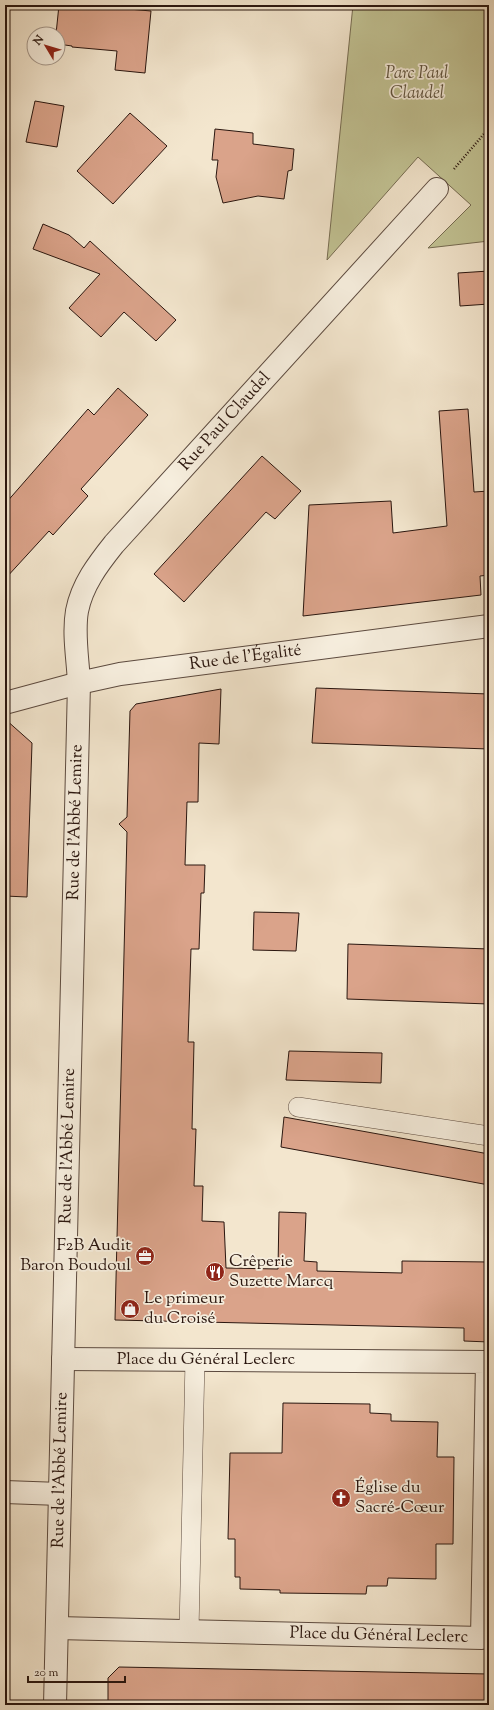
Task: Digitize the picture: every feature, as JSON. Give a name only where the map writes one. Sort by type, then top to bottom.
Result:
[{"type":"street","name":"Rue Paul Claudel","points":[[79,683],[76,628],[77,612],[87,583],[101,560],[437,189]]},
{"type":"street","name":"Rue de l'Égalité","points":[[5,703],[79,683],[128,673],[489,626]]},
{"type":"street","name":"Rue de l'Abbé Lemire","points":[[55,1705],[79,683]]},
{"type":"street","name":"Place du Général Leclerc","points":[[57,1628],[482,1638],[487,1499],[487,1362],[63,1360]]},
{"type":"street","points":[[5,1492],[60,1494]]},
{"type":"lane","points":[[298,1106],[489,1136]]},
{"type":"lane","points":[[189,1631],[195,1360]]},
{"type":"path","points":[[437,189],[489,128]]},
{"type":"green space","name":"Parc Paul Claudel","points":[[353,5],[489,5],[489,241],[428,248],[471,205],[418,157],[327,260]]},
{"type":"building","points":[[59,5],[84,5],[151,11],[145,73],[115,70],[117,51],[66,45],[66,26],[57,26]]},
{"type":"building","points":[[35,101],[64,106],[57,147],[26,142]]},
{"type":"building","points":[[130,113],[167,146],[113,204],[77,171]]},
{"type":"building","points":[[215,129],[253,133],[253,144],[294,149],[292,170],[288,171],[284,199],[258,196],[223,203],[216,177],[218,160],[212,160]]},
{"type":"building","points":[[43,224],[69,235],[84,248],[90,241],[176,320],[156,341],[124,312],[101,337],[69,308],[100,274],[33,249]]},
{"type":"building","points":[[489,271],[489,304],[460,306],[458,273]]},
{"type":"building","points":[[118,388],[148,415],[81,489],[88,496],[53,535],[49,531],[5,579],[5,504],[88,409],[94,415]]},
{"type":"building","points":[[468,409],[474,492],[489,491],[489,575],[480,576],[481,595],[303,616],[309,505],[391,501],[393,533],[447,526],[439,411]]},
{"type":"building","points":[[262,456],[301,491],[275,519],[266,512],[184,602],[154,574]]},
{"type":"building","points":[[316,688],[489,694],[489,749],[312,743]]},
{"type":"building","points":[[221,689],[219,744],[199,743],[198,802],[187,802],[185,865],[205,865],[204,893],[201,893],[199,949],[191,949],[188,1042],[194,1042],[192,1129],[196,1129],[194,1186],[203,1186],[202,1221],[224,1222],[226,1268],[278,1269],[279,1212],[306,1213],[304,1261],[317,1262],[317,1271],[402,1273],[402,1261],[489,1262],[489,1342],[464,1341],[464,1328],[115,1320],[127,832],[119,824],[127,817],[130,711],[136,704]]},
{"type":"building","points":[[5,719],[32,743],[27,897],[5,896]]},
{"type":"building","points":[[254,912],[299,913],[296,951],[253,950]]},
{"type":"building","points":[[348,944],[489,949],[489,1004],[347,999]]},
{"type":"building","points":[[289,1051],[382,1053],[381,1083],[286,1080]]},
{"type":"building","points":[[284,1117],[489,1154],[489,1185],[281,1147]]},
{"type":"building","name":"Église du Sacré-Cœur","points":[[283,1403],[370,1404],[370,1413],[391,1414],[391,1421],[438,1422],[437,1457],[454,1457],[453,1544],[436,1544],[436,1579],[388,1578],[387,1586],[367,1586],[366,1594],[280,1593],[280,1590],[240,1589],[240,1577],[235,1577],[235,1539],[228,1539],[230,1453],[282,1453]]},
{"type":"building","points":[[119,1667],[489,1674],[489,1705],[108,1705],[108,1678]]},
{"type":"place","name":"F2B Audit Baron Boudoul","points":[[145,1256]]},
{"type":"place","name":"Crêperie Suzette Marcq","points":[[215,1272]]},
{"type":"place","name":"Le primeur du Croisé","points":[[130,1309]]},
{"type":"place","name":"Église du Sacré-Cœur","points":[[341,1498]]}]
